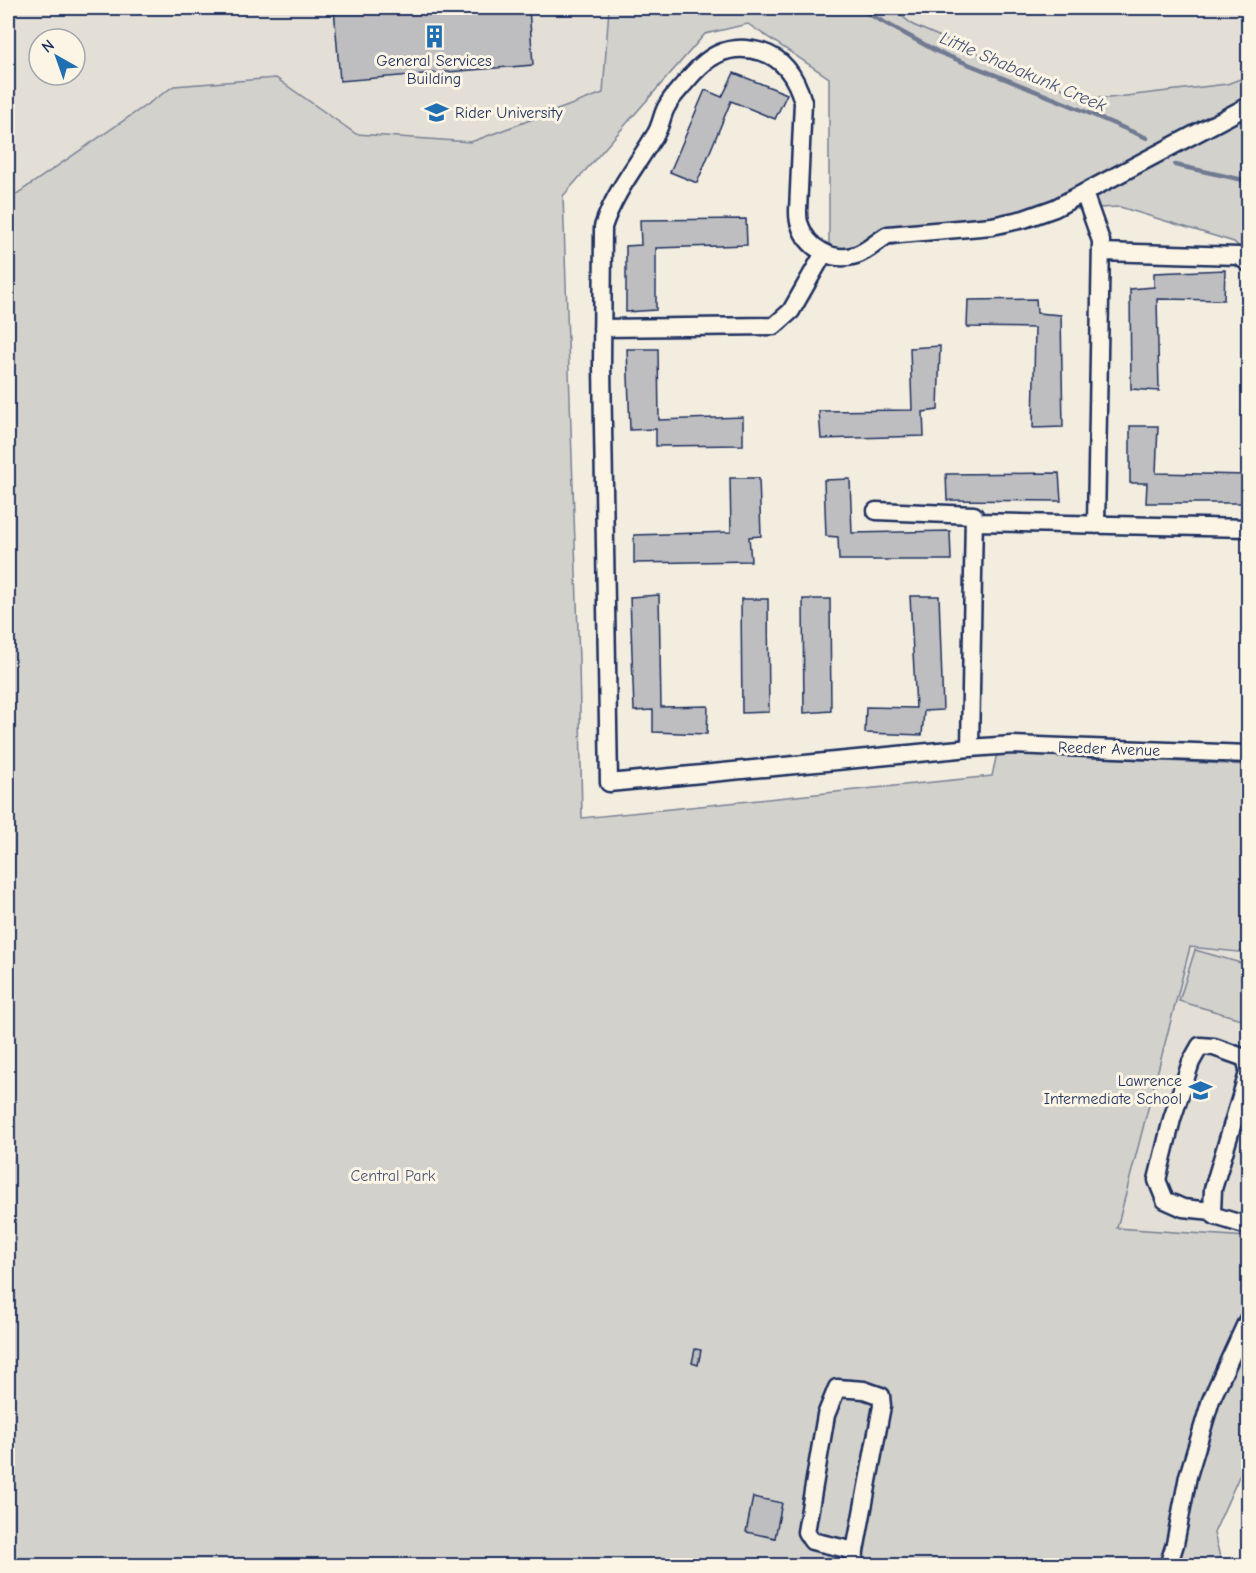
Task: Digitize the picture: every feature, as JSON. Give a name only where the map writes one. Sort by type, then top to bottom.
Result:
[{"type":"street","points":[[824,253],[791,311],[774,326],[602,328],[603,227],[608,213],[658,129],[666,107],[697,68],[723,51],[738,48],[768,54],[781,62],[792,74],[803,102],[798,211],[800,225],[814,247],[824,253],[840,257],[854,256],[866,251],[888,235],[992,226],[1054,208],[1248,106]]},
{"type":"street","points":[[1084,193],[1101,241],[1096,525]]},
{"type":"street","points":[[1101,252],[1239,256],[1248,263]]},
{"type":"street","name":"Reeder Avenue","points":[[602,328],[609,783],[1012,745],[1248,754]]},
{"type":"street","points":[[876,511],[974,515],[970,748]]},
{"type":"street","points":[[974,522],[1248,528]]},
{"type":"street","points":[[1212,1211],[1183,1208],[1166,1200],[1157,1180],[1172,1119],[1191,1062],[1200,1046],[1214,1047],[1245,1058],[1248,1069]]},
{"type":"street","points":[[1248,1073],[1213,1189],[1212,1211],[1215,1216],[1248,1226]]},
{"type":"street","points":[[1168,1566],[1175,1544],[1188,1476],[1211,1401],[1248,1319]]},
{"type":"street","points":[[837,1388],[864,1390],[881,1396],[882,1406],[854,1558],[812,1541],[806,1532],[826,1415],[837,1388]]},
{"type":"shaded area","name":"Rider University","points":[[8,8],[609,8],[604,93],[471,142],[356,134],[276,78],[174,86],[8,200]]},
{"type":"shaded area","points":[[892,8],[1248,8],[1248,76],[1227,84],[1109,98],[1084,97],[913,25]]},
{"type":"shaded area","name":"Lawrence Intermediate School","points":[[1188,943],[1248,951],[1248,1243],[1117,1228]]},
{"type":"green space","name":"Central Park","points":[[609,8],[892,8],[913,25],[1084,97],[1109,98],[1227,84],[1248,76],[1248,255],[1234,242],[1120,207],[1053,210],[829,259],[829,78],[748,24],[705,34],[563,196],[579,660],[582,818],[992,776],[997,753],[1248,765],[1248,953],[1190,947],[1117,1228],[1248,1237],[1248,1456],[1214,1533],[1222,1565],[8,1566],[8,200],[174,86],[276,78],[356,134],[471,142],[603,93]]},
{"type":"green space","points":[[1195,950],[1248,965],[1248,1021],[1179,1001]]},
{"type":"building","name":"General Services Building","points":[[334,8],[529,8],[533,65],[340,81]]},
{"type":"building","points":[[734,73],[787,94],[775,119],[731,101],[697,183],[670,172],[705,90],[722,97]]},
{"type":"building","points":[[746,219],[747,245],[656,248],[656,310],[626,312],[626,246],[641,245],[640,220]]},
{"type":"building","points":[[1225,270],[1224,300],[1157,299],[1159,391],[1131,389],[1130,289],[1154,287],[1154,273]]},
{"type":"building","points":[[1036,299],[1037,313],[1061,315],[1063,427],[1033,428],[1035,328],[967,327],[968,300]]},
{"type":"building","points":[[940,346],[938,410],[923,412],[924,436],[821,439],[819,411],[912,410],[910,348]]},
{"type":"building","points":[[627,349],[658,349],[659,420],[743,417],[743,445],[656,446],[656,429],[630,430]]},
{"type":"building","points":[[1130,426],[1158,426],[1156,473],[1248,475],[1248,503],[1146,503],[1147,483],[1130,483]]},
{"type":"building","points":[[1059,473],[1061,501],[947,500],[946,474]]},
{"type":"building","points":[[730,478],[759,478],[761,536],[749,537],[751,561],[634,563],[634,535],[731,532]]},
{"type":"building","points":[[850,479],[852,533],[950,531],[951,560],[839,560],[838,537],[826,536],[824,480]]},
{"type":"building","points":[[659,595],[661,707],[708,706],[707,734],[653,732],[653,710],[634,711],[630,597]]},
{"type":"building","points":[[910,596],[939,596],[943,710],[924,711],[922,735],[865,733],[866,707],[916,708]]},
{"type":"building","points":[[741,599],[768,599],[769,712],[742,713]]},
{"type":"building","points":[[803,599],[830,599],[831,711],[804,713]]},
{"type":"building","points":[[695,1349],[701,1350],[698,1365],[692,1363]]},
{"type":"building","points":[[753,1497],[782,1503],[775,1538],[746,1532]]},
{"type":"waterway","name":"Little Shabakunk Creek","points":[[858,8],[938,52],[1147,138]]},
{"type":"waterway","name":"Little Shabakunk Creek","points":[[1175,165],[1248,181]]},
{"type":"place","name":"General Services Building","points":[[434,36]]},
{"type":"place","name":"Rider University","points":[[437,113]]},
{"type":"place","name":"Lawrence Intermediate School","points":[[1200,1090]]}]
